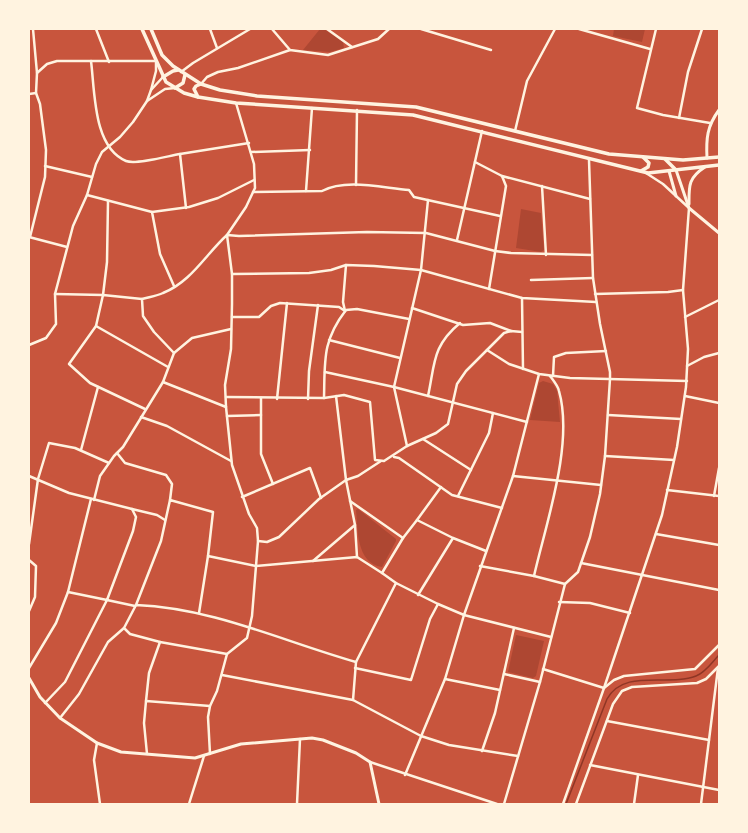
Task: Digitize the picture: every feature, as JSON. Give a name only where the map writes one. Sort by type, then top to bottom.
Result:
[{"type":"main road","points":[[142,29],[163,78],[170,86],[198,97],[236,103],[357,110],[413,115],[482,131],[589,160],[643,172],[669,171],[719,165]]},
{"type":"main road","points":[[151,29],[162,55],[179,72]]},
{"type":"main road","points":[[163,78],[173,71],[179,72],[201,84],[220,90],[243,94],[416,107],[587,150],[641,157],[719,157]]},
{"type":"main road","points":[[175,88],[183,83],[185,75]]},
{"type":"main road","points":[[198,97],[194,88],[201,84]]},
{"type":"main road","points":[[638,171],[644,171],[648,167],[649,163],[641,157]]},
{"type":"main road","points":[[665,158],[676,170]]},
{"type":"street","points":[[33,29],[36,93],[40,104],[46,150],[40,202],[30,237],[67,247]]},
{"type":"street","points":[[96,29],[109,62]]},
{"type":"street","points":[[210,29],[217,48]]},
{"type":"street","points":[[179,72],[250,29]]},
{"type":"street","points":[[272,29],[290,50]]},
{"type":"street","points":[[327,29],[352,48]]},
{"type":"street","points":[[201,84],[207,77],[218,72],[238,68],[290,50],[328,55],[352,48],[378,39],[389,29]]},
{"type":"street","points":[[421,29],[491,50]]},
{"type":"street","points":[[515,132],[527,81],[555,29]]},
{"type":"street","points":[[579,29],[650,49]]},
{"type":"street","points":[[656,29],[637,108],[679,118],[710,123]]},
{"type":"street","points":[[679,118],[688,72],[702,29]]},
{"type":"street","points":[[29,345],[46,338],[56,324],[55,294],[73,226],[87,195],[92,177],[102,152],[124,132],[147,101],[156,71],[156,61],[57,61],[48,64],[36,73]]},
{"type":"street","points":[[91,61],[100,132],[108,147],[126,162],[141,161],[249,143]]},
{"type":"street","points":[[151,90],[163,78]]},
{"type":"street","points":[[147,101],[165,89],[175,88]]},
{"type":"street","points":[[29,94],[36,93]]},
{"type":"street","points":[[55,294],[103,295],[142,299],[164,293],[191,275],[227,235],[246,207],[253,192],[254,164],[236,103]]},
{"type":"street","points":[[306,192],[312,108]]},
{"type":"street","points":[[356,185],[357,110]]},
{"type":"street","points":[[707,158],[706,143],[710,123],[719,110]]},
{"type":"street","points":[[457,240],[482,131]]},
{"type":"street","points":[[251,152],[310,150]]},
{"type":"street","points":[[180,154],[186,208]]},
{"type":"street","points":[[504,804],[540,682],[564,584],[578,572],[590,537],[601,485],[605,456],[610,372],[596,302],[593,278],[589,160]]},
{"type":"street","points":[[475,162],[502,176],[590,199]]},
{"type":"street","points":[[45,166],[92,177]]},
{"type":"street","points":[[563,804],[630,613],[656,534],[668,490],[687,381],[688,349],[683,290],[689,208],[688,189],[691,179],[696,173],[706,167]]},
{"type":"street","points":[[676,170],[689,208]]},
{"type":"street","points":[[669,171],[676,196]]},
{"type":"street","points":[[643,172],[663,184],[719,233]]},
{"type":"street","points":[[489,289],[506,186],[502,176]]},
{"type":"street","points":[[87,195],[152,212],[186,208],[218,198],[254,180]]},
{"type":"street","points":[[253,192],[322,191],[330,187],[356,185],[409,190],[414,197],[500,216]]},
{"type":"street","points":[[542,186],[546,255]]},
{"type":"street","points":[[407,446],[394,387],[409,318],[422,270],[428,200]]},
{"type":"street","points":[[108,201],[107,262],[103,295],[96,326],[69,364],[90,383],[145,409]]},
{"type":"street","points":[[152,212],[160,254],[174,286]]},
{"type":"street","points":[[227,235],[239,236],[367,232],[426,233],[495,251],[546,255],[592,255]]},
{"type":"street","points":[[210,754],[208,717],[210,706],[222,675],[227,654],[247,638],[250,626],[258,541],[257,528],[248,514],[231,461],[226,397],[232,317],[232,274],[227,235]]},
{"type":"street","points":[[232,274],[309,273],[331,270],[346,265],[422,270],[522,298],[596,302]]},
{"type":"street","points":[[345,311],[343,302],[346,265]]},
{"type":"street","points":[[531,280],[593,278]]},
{"type":"street","points":[[595,294],[668,292],[683,290]]},
{"type":"street","points":[[522,298],[523,369]]},
{"type":"street","points":[[142,299],[143,316],[154,332],[174,353]]},
{"type":"street","points":[[685,317],[719,300]]},
{"type":"street","points":[[232,317],[259,317],[271,306],[280,303],[339,307],[345,311]]},
{"type":"street","points":[[277,399],[287,303]]},
{"type":"street","points":[[308,398],[309,371],[318,305]]},
{"type":"street","points":[[412,308],[460,323],[490,323],[511,331],[522,332]]},
{"type":"street","points":[[324,398],[325,353],[338,321],[346,310],[357,309],[409,318]]},
{"type":"street","points":[[428,396],[436,355],[440,344],[447,334],[460,323]]},
{"type":"street","points":[[96,326],[168,367]]},
{"type":"street","points":[[29,668],[56,623],[68,592],[92,499],[100,476],[123,447],[163,382],[174,353],[192,338],[231,329]]},
{"type":"street","points":[[258,541],[267,542],[279,536],[321,498],[346,480],[358,476],[381,461],[393,457],[407,446],[436,433],[448,424],[458,384],[466,371],[504,333],[511,331]]},
{"type":"street","points":[[329,340],[400,358]]},
{"type":"street","points":[[486,350],[509,364],[539,374],[551,376],[687,381]]},
{"type":"street","points":[[534,576],[562,447],[564,423],[559,390],[551,376],[554,357],[566,353],[606,351]]},
{"type":"street","points":[[687,366],[704,357],[719,353]]},
{"type":"street","points":[[325,372],[394,387],[527,422]]},
{"type":"street","points":[[405,774],[445,679],[480,566],[502,508],[512,476],[539,374]]},
{"type":"street","points":[[163,382],[226,407]]},
{"type":"street","points":[[80,450],[98,387]]},
{"type":"street","points":[[226,397],[277,399],[324,398],[344,395],[370,402],[375,460],[381,461]]},
{"type":"street","points":[[336,396],[346,480],[355,525],[357,557]]},
{"type":"street","points":[[685,396],[719,403]]},
{"type":"street","points":[[261,398],[261,454],[272,484]]},
{"type":"street","points":[[458,496],[489,433],[493,413]]},
{"type":"street","points":[[227,416],[261,415]]},
{"type":"street","points":[[608,415],[681,419]]},
{"type":"street","points":[[141,417],[167,426],[231,461]]},
{"type":"street","points":[[423,439],[472,470]]},
{"type":"street","points":[[29,544],[38,479],[49,443],[80,450],[109,463]]},
{"type":"street","points":[[60,718],[79,694],[108,642],[124,628],[135,606],[161,540],[170,500],[172,484],[166,475],[125,463],[117,453]]},
{"type":"street","points":[[605,456],[674,460]]},
{"type":"street","points":[[393,457],[399,458],[441,487],[458,496],[502,508]]},
{"type":"street","points":[[242,497],[310,468],[321,498]]},
{"type":"street","points":[[714,496],[719,468]]},
{"type":"street","points":[[29,476],[69,492],[157,515],[165,520]]},
{"type":"street","points":[[512,476],[601,485]]},
{"type":"street","points":[[382,573],[403,538],[441,487]]},
{"type":"street","points":[[668,490],[719,496]]},
{"type":"street","points":[[170,500],[213,512],[199,613]]},
{"type":"street","points":[[350,501],[403,538]]},
{"type":"street","points":[[45,703],[65,682],[106,600],[133,531],[136,517],[132,509]]},
{"type":"street","points":[[417,520],[486,552]]},
{"type":"street","points":[[313,561],[355,525]]},
{"type":"street","points":[[656,534],[719,545]]},
{"type":"street","points":[[418,595],[453,538]]},
{"type":"street","points":[[208,556],[256,566],[357,557],[396,583],[418,595],[464,615],[551,637]]},
{"type":"street","points":[[29,560],[36,566],[35,597],[29,611]]},
{"type":"street","points":[[581,563],[643,573],[719,590]]},
{"type":"street","points":[[480,566],[534,576],[564,584]]},
{"type":"street","points":[[352,700],[356,662],[396,583]]},
{"type":"street","points":[[68,592],[135,606],[199,613],[250,626],[356,662]]},
{"type":"street","points":[[559,602],[590,604],[630,613]]},
{"type":"street","points":[[355,668],[411,680],[430,619],[438,604]]},
{"type":"street","points":[[124,628],[130,634],[160,642],[227,654]]},
{"type":"street","points":[[482,751],[500,690],[514,628]]},
{"type":"street","points":[[147,754],[144,723],[149,673],[160,642]]},
{"type":"street","points":[[604,688],[614,680],[624,676],[695,669],[719,645]]},
{"type":"street","points":[[576,804],[613,704],[622,691],[632,687],[697,683],[706,679],[718,666]]},
{"type":"street","points":[[701,804],[718,666]]},
{"type":"street","points":[[543,669],[604,688]]},
{"type":"street","points":[[504,674],[540,682]]},
{"type":"street","points":[[222,675],[352,700],[421,736],[448,745],[518,756]]},
{"type":"street","points":[[29,678],[45,703],[60,718],[97,743],[121,752],[195,758],[241,744],[300,739],[323,740],[356,753],[370,762],[497,804]]},
{"type":"street","points":[[445,679],[500,690]]},
{"type":"street","points":[[146,701],[210,706]]},
{"type":"street","points":[[607,721],[709,740]]},
{"type":"street","points":[[298,804],[300,739]]},
{"type":"street","points":[[97,743],[94,760],[100,804]]},
{"type":"street","points":[[189,804],[204,756]]},
{"type":"street","points":[[370,762],[379,804]]},
{"type":"street","points":[[590,766],[719,790]]},
{"type":"street","points":[[634,804],[638,775]]},
{"type":"shaded area","points":[[320,29],[324,29],[343,42],[344,48],[330,52],[303,50]]},
{"type":"shaded area","points":[[614,29],[645,29],[642,42],[613,36]]},
{"type":"shaded area","points":[[521,209],[541,213],[544,250],[541,252],[516,248]]},
{"type":"shaded area","points":[[543,381],[553,384],[557,391],[560,422],[530,420],[539,383]]},
{"type":"shaded area","points":[[358,509],[396,539],[382,567],[367,559],[363,552],[358,536],[356,510]]},
{"type":"shaded area","points":[[516,635],[544,641],[536,676],[533,678],[508,672]]},
{"type":"waterway","points":[[566,804],[607,699],[615,690],[624,684],[635,681],[673,680],[696,676],[706,669],[719,655]]}]
